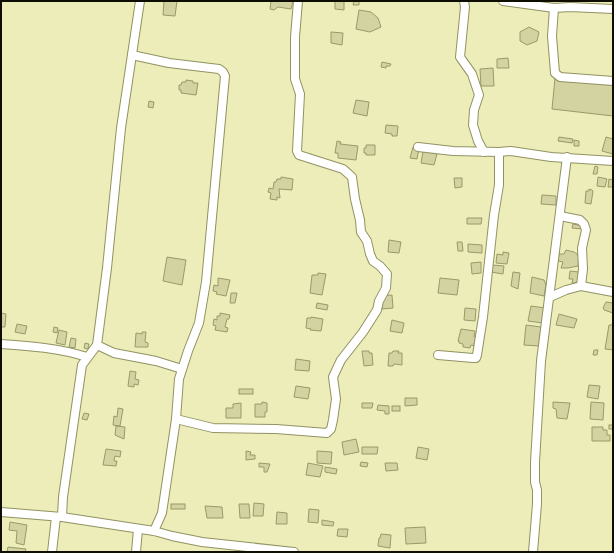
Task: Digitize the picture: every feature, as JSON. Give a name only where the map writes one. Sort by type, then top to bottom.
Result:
[{"type":"street","points":[[52,552],[63,497],[82,365],[97,346],[107,268],[121,128],[140,1]]},
{"type":"street","points":[[176,419],[213,428],[253,428],[328,432],[333,420],[336,399],[333,377],[337,366],[363,332],[386,288],[386,274],[374,261],[370,254],[367,241],[361,232],[352,177],[343,169],[299,155],[297,151],[300,94],[295,79],[295,37],[298,1]]},
{"type":"street","points":[[464,1],[465,7],[460,57],[472,74],[479,95],[474,110],[473,124],[478,141],[484,152]]},
{"type":"street","points":[[503,1],[554,8],[570,7],[613,9]]},
{"type":"street","points":[[554,8],[552,36],[555,73],[560,77],[613,81]]},
{"type":"street","points":[[132,55],[169,63],[219,69],[225,76],[206,282],[199,323],[179,380],[176,419],[162,513],[154,531]]},
{"type":"street","points":[[418,147],[442,151],[511,151],[551,157],[613,161]]},
{"type":"street","points":[[438,355],[476,358],[477,355],[483,317],[494,215],[500,185],[499,152]]},
{"type":"street","points":[[533,552],[537,504],[535,462],[541,361],[567,157]]},
{"type":"street","points":[[560,216],[580,220],[584,224],[586,230],[582,248],[583,269],[581,286]]},
{"type":"street","points":[[550,297],[566,290],[581,286],[613,292]]},
{"type":"street","points":[[1,344],[40,347],[70,352],[87,357]]},
{"type":"street","points":[[97,346],[114,353],[156,361],[182,369]]},
{"type":"street","points":[[1,512],[59,517],[154,531],[202,542],[294,552]]},
{"type":"street","points":[[136,552],[138,529]]},
{"type":"building","points":[[164,1],[177,1],[175,16],[163,15]]},
{"type":"building","points":[[271,1],[293,1],[291,9],[278,7],[274,10],[270,9]]},
{"type":"building","points":[[335,1],[344,1],[344,10],[335,9]]},
{"type":"building","points":[[354,1],[359,1],[359,5],[353,5]]},
{"type":"building","points":[[359,10],[371,12],[378,18],[381,27],[370,32],[356,29]]},
{"type":"building","points":[[529,27],[539,32],[537,41],[527,45],[520,41],[520,32]]},
{"type":"building","points":[[331,32],[343,33],[342,45],[331,43]]},
{"type":"building","points":[[508,58],[509,68],[497,68],[497,59]]},
{"type":"building","points":[[382,62],[391,64],[390,66],[386,66],[386,68],[381,67]]},
{"type":"building","points":[[493,68],[494,86],[481,86],[480,69]]},
{"type":"building","points":[[555,78],[613,84],[613,116],[552,109]]},
{"type":"building","points":[[186,80],[193,81],[193,83],[198,83],[196,95],[181,93],[181,90],[179,90],[179,85],[181,85],[182,82],[186,82]]},
{"type":"building","points":[[356,100],[369,102],[367,116],[353,113]]},
{"type":"building","points":[[149,101],[154,102],[153,108],[148,107]]},
{"type":"building","points":[[386,125],[398,126],[397,136],[392,136],[392,134],[385,133]]},
{"type":"building","points":[[559,137],[573,139],[572,143],[558,141]]},
{"type":"building","points":[[606,137],[613,139],[613,154],[602,151]]},
{"type":"building","points":[[574,140],[579,141],[579,146],[574,146]]},
{"type":"building","points":[[337,141],[341,142],[340,144],[358,146],[356,160],[338,158],[338,153],[335,153]]},
{"type":"building","points":[[366,145],[375,145],[375,155],[366,155],[366,153],[364,153],[364,148],[366,148]]},
{"type":"building","points":[[413,147],[419,149],[417,159],[410,158]]},
{"type":"building","points":[[423,151],[437,154],[434,165],[421,163]]},
{"type":"building","points":[[595,166],[598,167],[597,174],[593,174]]},
{"type":"building","points":[[281,177],[293,179],[292,190],[279,189],[280,198],[277,197],[277,200],[270,199],[271,193],[268,192],[269,188],[273,189],[274,182],[276,182],[277,179],[281,179]]},
{"type":"building","points":[[598,177],[607,179],[605,187],[597,186]]},
{"type":"building","points":[[454,178],[462,178],[462,187],[455,188]]},
{"type":"building","points":[[609,179],[613,180],[613,187],[608,187]]},
{"type":"building","points":[[589,189],[593,191],[591,204],[585,203],[586,191],[589,191]]},
{"type":"building","points":[[542,195],[556,196],[556,205],[541,204]]},
{"type":"building","points":[[467,218],[482,218],[481,224],[467,224]]},
{"type":"building","points":[[573,224],[582,226],[582,229],[572,228]]},
{"type":"building","points":[[389,240],[401,242],[399,253],[388,252]]},
{"type":"building","points":[[457,242],[462,242],[463,251],[458,251]]},
{"type":"building","points":[[468,244],[482,245],[482,253],[468,252]]},
{"type":"building","points":[[566,250],[577,254],[579,257],[578,266],[561,268],[563,262],[558,261],[559,254],[564,254]]},
{"type":"building","points":[[503,252],[509,253],[507,264],[496,263],[497,254],[503,255]]},
{"type":"building","points":[[167,257],[186,260],[182,285],[163,281]]},
{"type":"building","points":[[481,262],[481,273],[472,274],[471,263]]},
{"type":"building","points":[[492,265],[504,266],[503,274],[491,272]]},
{"type":"building","points":[[570,271],[579,272],[577,283],[572,283],[573,279],[569,279]]},
{"type":"building","points":[[513,272],[520,273],[518,289],[511,286]]},
{"type":"building","points":[[318,273],[326,274],[322,295],[310,293],[312,275],[318,275]]},
{"type":"building","points":[[532,277],[544,280],[546,285],[544,296],[530,293]]},
{"type":"building","points":[[218,278],[230,280],[226,296],[216,294],[217,292],[213,291],[214,285],[218,286]]},
{"type":"building","points":[[440,278],[459,280],[457,295],[438,293]]},
{"type":"building","points":[[231,293],[237,293],[235,303],[230,303]]},
{"type":"building","points":[[392,295],[393,308],[382,309],[382,296]]},
{"type":"building","points":[[606,302],[613,303],[613,313],[604,310],[603,308]]},
{"type":"building","points":[[317,303],[328,305],[327,310],[316,308]]},
{"type":"building","points":[[531,306],[545,308],[543,323],[528,321]]},
{"type":"building","points":[[465,308],[476,309],[475,321],[464,320]]},
{"type":"building","points":[[1,313],[6,314],[5,327],[1,327]]},
{"type":"building","points":[[220,313],[230,315],[229,319],[227,319],[225,327],[228,328],[227,332],[215,330],[216,326],[213,325],[214,319],[217,320],[217,316],[220,316]]},
{"type":"building","points":[[559,314],[577,319],[574,328],[556,325]]},
{"type":"building","points":[[311,317],[323,319],[321,331],[306,328],[307,318]]},
{"type":"building","points":[[392,320],[404,323],[402,333],[390,331]]},
{"type":"building","points":[[613,321],[613,350],[605,349],[609,325],[612,325]]},
{"type":"building","points":[[17,324],[27,326],[25,334],[15,332]]},
{"type":"building","points":[[526,325],[541,327],[539,346],[524,345]]},
{"type":"building","points":[[54,327],[58,328],[57,333],[53,332]]},
{"type":"building","points":[[461,329],[475,331],[474,337],[477,338],[474,346],[471,345],[470,348],[463,347],[463,344],[459,343],[458,341]]},
{"type":"building","points":[[59,330],[67,332],[65,345],[56,343]]},
{"type":"building","points":[[142,332],[146,332],[145,342],[148,343],[148,347],[135,347],[136,333],[142,334]]},
{"type":"building","points":[[71,338],[76,339],[75,348],[69,347]]},
{"type":"building","points":[[85,343],[89,344],[88,349],[84,348]]},
{"type":"building","points":[[594,350],[598,350],[597,355],[593,355]]},
{"type":"building","points":[[362,351],[369,351],[369,353],[372,353],[373,365],[364,366]]},
{"type":"building","points":[[393,351],[399,351],[398,353],[402,353],[402,365],[394,364],[393,366],[388,366],[389,353],[392,353]]},
{"type":"building","points":[[296,359],[310,361],[309,371],[295,370]]},
{"type":"building","points":[[130,371],[136,372],[135,379],[139,380],[138,385],[134,384],[134,387],[128,386]]},
{"type":"building","points":[[589,385],[600,386],[598,399],[587,397]]},
{"type":"building","points":[[296,386],[310,388],[308,399],[294,397]]},
{"type":"building","points":[[239,389],[253,389],[253,394],[239,394]]},
{"type":"building","points":[[405,398],[417,398],[417,405],[405,406]]},
{"type":"building","points":[[262,402],[267,403],[267,412],[265,412],[265,417],[255,417],[255,404],[262,404]]},
{"type":"building","points":[[553,402],[570,403],[567,419],[557,418],[556,409],[553,408]]},
{"type":"building","points":[[591,402],[604,403],[603,420],[590,419]]},
{"type":"building","points":[[241,403],[241,418],[226,418],[226,408],[233,408],[233,404]]},
{"type":"building","points":[[362,403],[373,403],[372,408],[362,408]]},
{"type":"building","points":[[378,405],[389,406],[389,414],[385,414],[385,411],[377,410]]},
{"type":"building","points":[[392,406],[400,406],[400,411],[392,411]]},
{"type":"building","points":[[118,408],[123,409],[120,426],[113,425],[114,416],[117,417]]},
{"type":"building","points":[[84,413],[89,414],[87,420],[82,419]]},
{"type":"building","points":[[609,425],[613,425],[613,429],[609,429]]},
{"type":"building","points":[[116,426],[125,427],[124,439],[115,435]]},
{"type":"building","points":[[592,427],[603,427],[603,430],[607,430],[607,435],[610,435],[610,441],[592,441]]},
{"type":"building","points":[[356,439],[359,452],[344,455],[342,442]]},
{"type":"building","points":[[362,447],[378,447],[377,454],[362,454]]},
{"type":"building","points":[[418,447],[429,449],[427,460],[416,458]]},
{"type":"building","points":[[106,449],[121,451],[120,457],[115,456],[114,461],[117,461],[116,466],[103,465]]},
{"type":"building","points":[[246,451],[251,452],[250,455],[255,455],[255,459],[246,460]]},
{"type":"building","points":[[317,451],[332,452],[331,464],[317,463]]},
{"type":"building","points":[[361,462],[368,463],[367,467],[360,466]]},
{"type":"building","points":[[259,463],[270,464],[267,472],[264,472],[264,467],[259,467]]},
{"type":"building","points":[[308,463],[323,466],[320,477],[306,475]]},
{"type":"building","points":[[385,463],[397,463],[398,470],[386,471]]},
{"type":"building","points":[[325,467],[337,469],[336,474],[325,472]]},
{"type":"building","points":[[254,503],[264,504],[263,516],[253,516]]},
{"type":"building","points":[[171,504],[185,504],[185,509],[171,509]]},
{"type":"building","points":[[239,504],[249,504],[250,518],[240,518]]},
{"type":"building","points":[[205,506],[222,507],[223,518],[207,518]]},
{"type":"building","points":[[309,509],[319,510],[318,523],[308,522]]},
{"type":"building","points":[[277,512],[287,513],[287,524],[276,524]]},
{"type":"building","points":[[322,520],[334,522],[333,526],[322,525]]},
{"type":"building","points":[[10,522],[27,525],[24,545],[16,543],[17,531],[9,530]]},
{"type":"building","points":[[425,527],[426,543],[406,544],[405,528]]},
{"type":"building","points":[[338,529],[348,529],[347,537],[337,536]]},
{"type":"building","points":[[381,534],[391,535],[390,548],[378,546]]},
{"type":"building","points":[[8,547],[26,549],[25,552],[7,552]]}]
